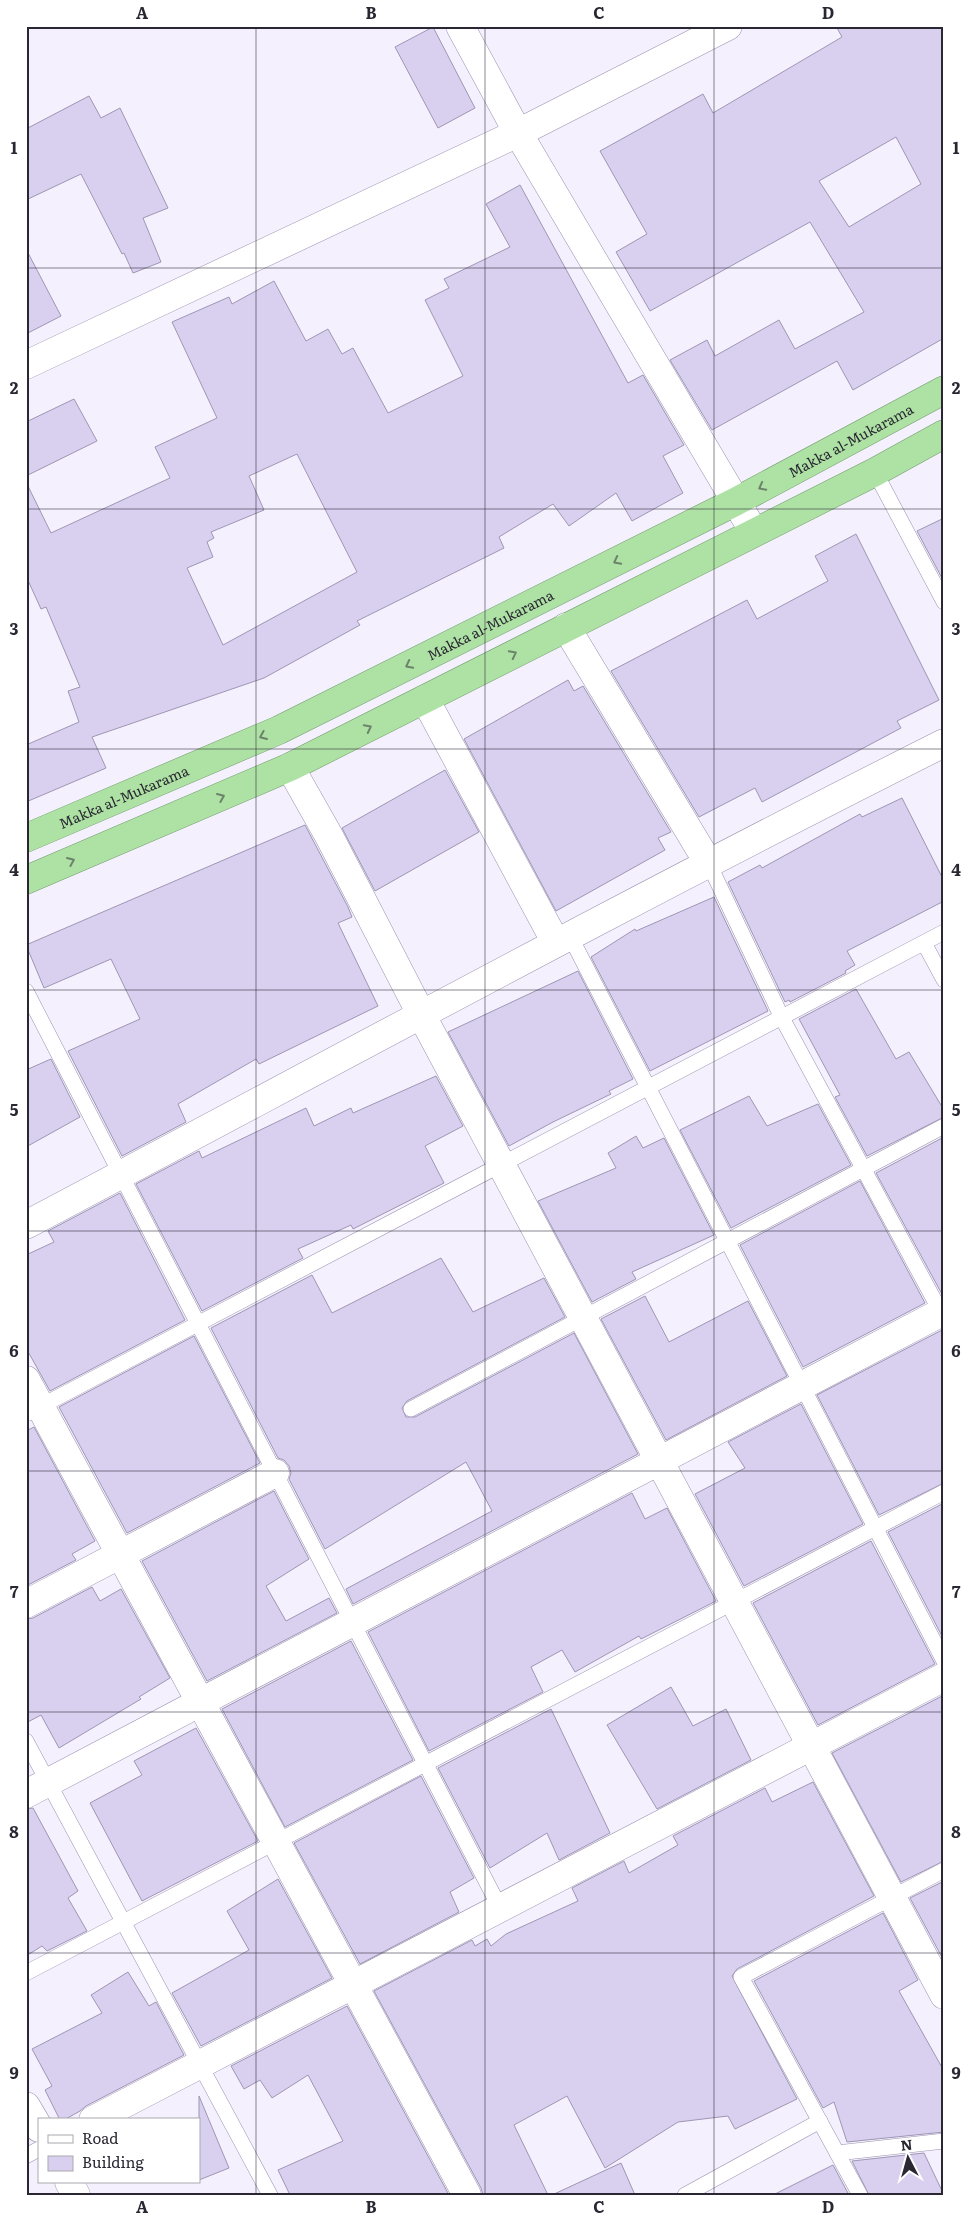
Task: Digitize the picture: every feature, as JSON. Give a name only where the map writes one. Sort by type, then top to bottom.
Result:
[{"type":"highway","name":"Makka al-Mukarama","points":[[26,838],[279,730],[735,502],[944,390]]},
{"type":"highway","points":[[26,880],[290,768],[875,472],[944,434]]},
{"type":"street","points":[[460,26],[518,133],[754,532]]},
{"type":"street","points":[[26,366],[518,133],[728,26]]},
{"type":"street","points":[[566,627],[709,864]]},
{"type":"street","points":[[425,699],[563,940]]},
{"type":"street","points":[[26,1225],[421,1014],[944,743]]},
{"type":"street","points":[[290,768],[329,836],[501,1165],[944,1995]]},
{"type":"street","points":[[37,1788],[802,1386],[943,1314]]},
{"type":"street","points":[[26,1380],[33,1410],[121,1554],[467,2195]]},
{"type":"street","points":[[26,1604],[275,1473]]},
{"type":"street","points":[[98,2118],[944,1677]]},
{"type":"street","points":[[26,2106],[38,2126]]},
{"type":"lane","points":[[875,472],[944,602]]},
{"type":"lane","points":[[709,864],[782,1018],[943,1314]]},
{"type":"lane","points":[[33,1410],[944,932]]},
{"type":"lane","points":[[563,940],[648,1088],[944,1661]]},
{"type":"lane","points":[[924,943],[944,980]]},
{"type":"lane","points":[[26,991],[500,1908]]},
{"type":"lane","points":[[411,1409],[944,1126]]},
{"type":"lane","points":[[26,1973],[944,1492]]},
{"type":"lane","points":[[26,1741],[37,1788],[124,1922],[270,2195]]},
{"type":"lane","points":[[860,2195],[742,1978],[944,1870]]},
{"type":"lane","points":[[685,2195],[820,2121]]},
{"type":"lane","points":[[838,2153],[944,2142]]},
{"type":"lane","points":[[26,2156],[38,2150]]},
{"type":"building","points":[[836,26],[944,26],[944,338],[853,390],[837,361],[712,430],[670,360],[707,340],[715,356],[779,320],[795,349],[864,312],[810,222],[650,311],[616,252],[647,234],[600,151],[703,94],[713,113],[842,37]],"holes":[[[896,137],[921,184],[849,227],[819,181]]]},
{"type":"building","points":[[433,27],[475,108],[438,128],[395,47]]},
{"type":"building","points":[[89,96],[101,118],[120,108],[168,208],[143,218],[161,262],[133,273],[81,174],[26,200],[26,129]]},
{"type":"building","points":[[520,185],[628,383],[643,375],[684,445],[663,456],[683,493],[632,521],[616,493],[569,526],[553,504],[499,537],[504,548],[357,621],[360,625],[264,678],[92,737],[106,768],[26,802],[26,745],[79,722],[68,691],[80,687],[46,607],[41,609],[26,576],[26,482],[51,533],[170,478],[155,447],[217,418],[172,322],[229,297],[232,304],[274,281],[306,341],[328,329],[342,354],[353,348],[388,413],[463,376],[425,300],[449,288],[444,279],[510,247],[486,204]],"holes":[[[297,454],[357,572],[223,645],[187,568],[213,557],[207,542],[214,538],[211,532],[264,510],[249,476]]]},
{"type":"building","points":[[26,249],[61,316],[26,334]]},
{"type":"building","points":[[74,399],[97,441],[26,476],[26,422]]},
{"type":"building","points":[[944,518],[944,582],[917,531]]},
{"type":"building","points":[[856,534],[939,700],[897,721],[901,728],[762,802],[755,788],[699,817],[611,671],[747,600],[757,619],[828,581],[815,556]]},
{"type":"building","points":[[568,680],[574,691],[583,686],[671,832],[658,838],[665,850],[556,911],[464,739]]},
{"type":"building","points":[[445,770],[479,832],[375,891],[342,828]]},
{"type":"building","points":[[902,798],[944,881],[944,901],[847,951],[855,965],[845,971],[846,973],[790,1002],[789,1000],[785,1002],[728,882],[760,865],[762,868],[860,814],[862,817]]},
{"type":"building","points":[[305,825],[348,907],[352,917],[338,923],[378,1006],[259,1064],[256,1059],[178,1104],[186,1122],[122,1156],[68,1051],[140,1019],[111,959],[44,988],[26,945]]},
{"type":"building","points":[[714,897],[768,1011],[650,1071],[591,957],[635,929],[636,931]]},
{"type":"building","points":[[578,971],[633,1079],[609,1091],[611,1094],[509,1146],[448,1032]]},
{"type":"building","points":[[856,989],[896,1059],[909,1052],[944,1110],[944,1117],[867,1156],[835,1097],[840,1095],[799,1019]]},
{"type":"building","points":[[51,1059],[80,1117],[26,1147],[26,1070]]},
{"type":"building","points":[[436,1076],[463,1126],[425,1146],[444,1183],[353,1229],[351,1225],[298,1249],[303,1258],[202,1311],[136,1184],[199,1151],[202,1158],[306,1108],[314,1126],[351,1108],[353,1113]]},
{"type":"building","points":[[749,1096],[767,1126],[818,1104],[851,1165],[731,1228],[680,1130]]},
{"type":"building","points":[[636,1136],[643,1148],[664,1138],[714,1235],[632,1272],[636,1279],[592,1302],[538,1201],[616,1168],[608,1153]]},
{"type":"building","points":[[944,1137],[944,1296],[943,1296],[876,1173]]},
{"type":"building","points":[[860,1181],[925,1303],[803,1367],[740,1245]]},
{"type":"building","points":[[120,1193],[185,1320],[50,1391],[26,1348],[26,1255],[54,1242],[48,1231]]},
{"type":"building","points":[[441,1258],[473,1312],[544,1278],[565,1317],[407,1401],[402,1408],[406,1417],[415,1417],[574,1333],[638,1454],[353,1604],[346,1589],[492,1511],[466,1462],[325,1549],[289,1479],[291,1473],[289,1466],[284,1460],[278,1458],[211,1328],[312,1275],[332,1313]]},
{"type":"building","points":[[645,1296],[669,1342],[748,1301],[787,1376],[666,1440],[601,1319]]},
{"type":"building","points":[[944,1329],[944,1483],[879,1515],[817,1395]]},
{"type":"building","points":[[194,1336],[260,1463],[127,1533],[59,1407]]},
{"type":"building","points":[[801,1404],[863,1524],[744,1586],[695,1494],[745,1468],[728,1442]]},
{"type":"building","points":[[34,1427],[95,1541],[72,1554],[76,1560],[26,1586],[26,1431]]},
{"type":"building","points":[[274,1491],[309,1559],[266,1586],[286,1621],[329,1598],[337,1613],[207,1681],[142,1561]]},
{"type":"building","points":[[632,1493],[645,1519],[667,1508],[716,1601],[641,1639],[639,1636],[575,1672],[562,1650],[531,1667],[543,1692],[429,1751],[368,1632]]},
{"type":"building","points":[[944,1503],[944,1640],[888,1532]]},
{"type":"building","points":[[871,1541],[935,1664],[818,1725],[753,1603]]},
{"type":"building","points":[[92,1587],[100,1601],[121,1589],[170,1678],[139,1697],[141,1699],[59,1748],[41,1715],[26,1723],[26,1619],[33,1618]]},
{"type":"building","points":[[351,1641],[413,1760],[285,1827],[222,1709]]},
{"type":"building","points":[[671,1687],[693,1726],[726,1709],[751,1760],[657,1809],[607,1725]]},
{"type":"building","points":[[944,1695],[944,1861],[901,1882],[832,1753]]},
{"type":"building","points":[[551,1709],[610,1833],[559,1860],[547,1833],[490,1868],[438,1768]]},
{"type":"building","points":[[196,1728],[258,1841],[142,1901],[90,1803],[142,1775],[134,1761]]},
{"type":"building","points":[[421,1776],[474,1878],[450,1892],[459,1912],[360,1964],[294,1843]]},
{"type":"building","points":[[813,1782],[874,1896],[737,1969],[732,1976],[797,2099],[735,2129],[728,2116],[678,2122],[605,2168],[567,2096],[514,2125],[548,2195],[483,2195],[481,2188],[374,1991],[472,1940],[475,1946],[487,1939],[491,1946],[506,1934],[578,1901],[572,1888],[624,1861],[629,1873],[678,1845],[673,1836],[765,1788],[772,1802]]},
{"type":"building","points":[[33,1808],[78,1891],[68,1898],[87,1931],[47,1951],[42,1946],[26,1956],[26,1809]]},
{"type":"building","points":[[278,1879],[332,1978],[201,2046],[172,1993],[249,1950],[227,1911]]},
{"type":"building","points":[[944,1881],[944,1961],[910,1898]]},
{"type":"building","points":[[883,1913],[918,1980],[899,1991],[944,2071],[944,2132],[847,2142],[834,2102],[823,2108],[754,1981]]},
{"type":"building","points":[[128,1972],[149,2006],[156,2002],[184,2055],[86,2106],[68,2118],[59,2118],[45,2090],[52,2086],[32,2049],[102,2013],[91,1995]]},
{"type":"building","points":[[347,2006],[449,2195],[290,2195],[278,2170],[343,2141],[308,2075],[272,2098],[260,2080],[244,2089],[231,2066]]},
{"type":"building","points":[[199,2096],[229,2168],[200,2180],[200,2118]]},
{"type":"building","points":[[924,2153],[944,2195],[869,2195],[852,2161]]},
{"type":"building","points":[[621,2163],[635,2195],[552,2195]]},
{"type":"building","points":[[833,2165],[849,2195],[773,2195]]}]
